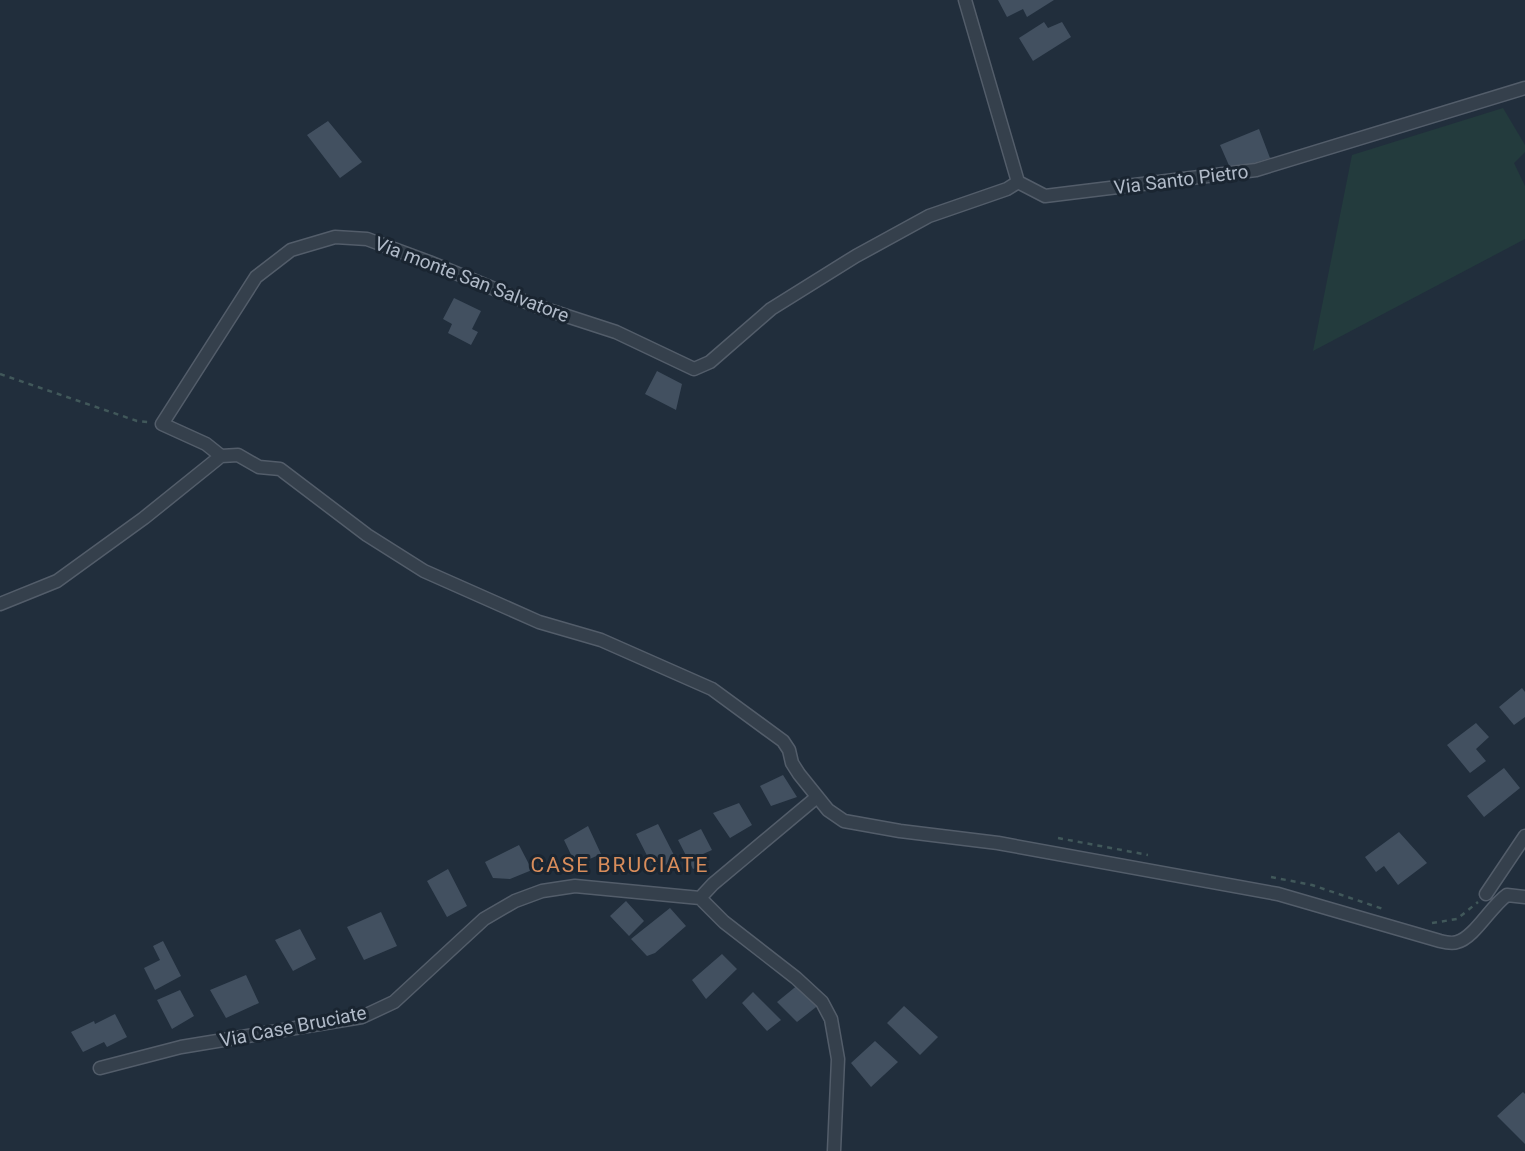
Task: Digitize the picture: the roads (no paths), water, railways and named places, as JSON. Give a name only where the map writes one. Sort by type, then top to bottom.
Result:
[{"type":"street","points":[[965,0],[1018,182]]},
{"type":"street","name":"Via Santo Pietro","points":[[1018,182],[1045,197],[1256,170],[1525,88]]},
{"type":"street","name":"Via monte San Salvatore","points":[[220,456],[206,444],[162,424],[256,277],[291,250],[335,237],[367,239],[536,306],[616,332],[694,369],[710,362],[771,309],[856,256],[929,216],[1007,189],[1018,182]]},
{"type":"street","points":[[0,604],[57,580],[144,518],[220,456],[238,455],[259,467],[280,469],[367,535],[424,571],[539,622],[601,640],[712,690],[783,741],[799,774],[828,810],[844,821],[998,843],[1278,894],[1440,941],[1457,943],[1469,936],[1496,902],[1507,895],[1525,897]]},
{"type":"street","points":[[817,797],[713,884],[700,898],[724,922],[796,978],[822,1002],[831,1019],[838,1059],[834,1151]]},
{"type":"street","points":[[1486,894],[1525,836]]},
{"type":"street","name":"Via Case Bruciate","points":[[100,1068],[181,1046],[362,1017],[394,1002],[484,919],[515,901],[542,891],[575,886],[700,898]]},
{"type":"district","name":"CASE BRUCIATE","points":[[620,865]]}]
